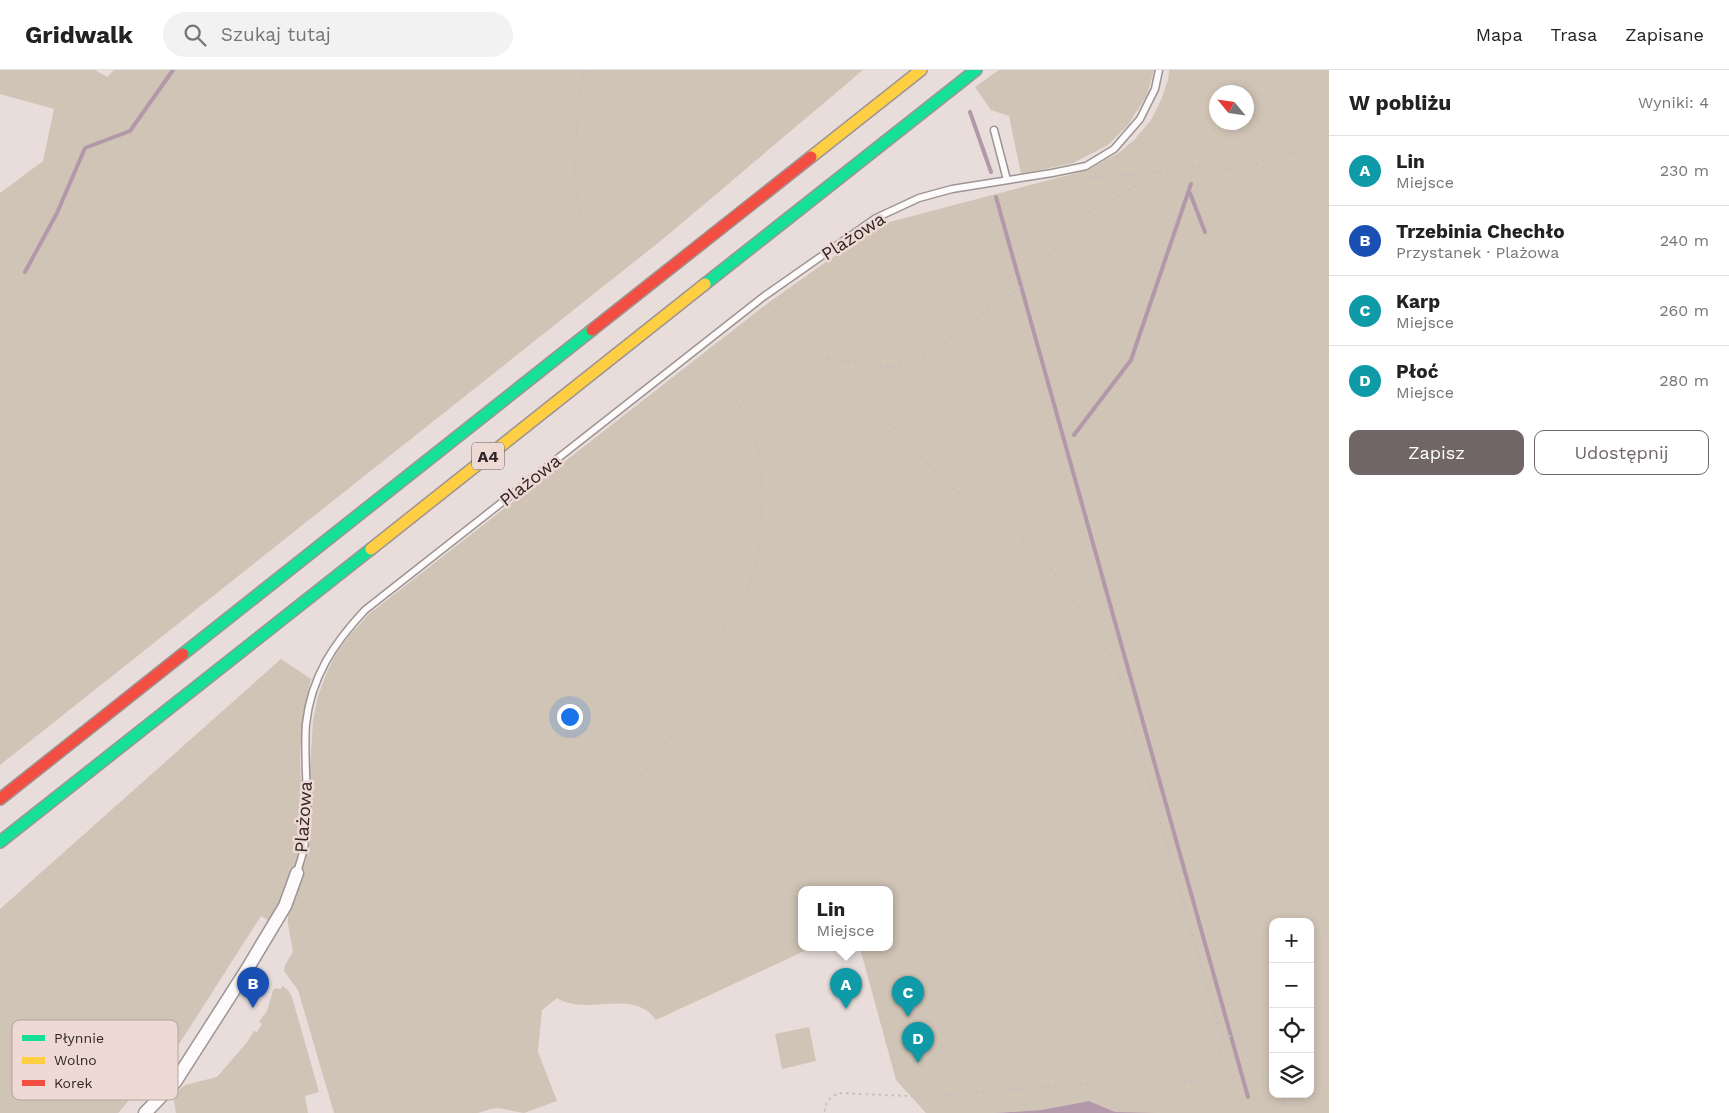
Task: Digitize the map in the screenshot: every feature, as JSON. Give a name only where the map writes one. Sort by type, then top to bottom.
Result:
[{"type":"highway","name":"A4","points":[[0,800],[921,70]]},
{"type":"highway","name":"A4","points":[[0,842],[976,70]]},
{"type":"street","name":"Plażowa","points":[[178,1077],[242,978],[285,906],[297,873]]},
{"type":"street","name":"Plażowa","points":[[145,1113],[158,1100]]},
{"type":"lane","name":"Plażowa","points":[[297,873],[304,848],[307,821],[306,724],[310,702],[322,667],[343,633],[365,610],[763,297],[876,218],[919,198],[952,189],[1086,166],[1114,149],[1140,119],[1155,89],[1159,70]]},
{"type":"lane","points":[[994,130],[1007,180]]},
{"type":"path","points":[[585,70],[579,93],[574,176],[581,221],[600,258]]},
{"type":"path","points":[[1062,171],[1077,179],[1197,168],[1230,169],[1259,164],[1282,155],[1311,149],[1329,148]]},
{"type":"path","points":[[828,359],[892,367],[913,361],[931,352],[1021,287],[1036,272],[1062,238],[1078,221],[1099,206],[1148,180],[1156,172]]},
{"type":"path","points":[[763,297],[828,359],[950,486],[973,506],[1004,511],[1011,516],[1021,527],[1024,545],[1046,562],[1095,628],[1117,670],[1222,1038],[1220,1066],[1201,1082],[1063,1086],[932,1097],[838,1093],[827,1101],[824,1113]]},
{"type":"path","points":[[621,801],[636,785],[670,737],[701,667],[748,589],[757,561],[762,494],[760,463],[751,428],[721,366],[704,344]]},
{"type":"path","points":[[1222,1038],[1238,1034],[1246,1059],[1258,1072],[1269,1079]]},
{"type":"path","points":[[1283,1098],[1291,1112]]},
{"type":"shaded area","points":[[0,70],[95,70],[107,77],[114,70],[863,70],[663,239],[0,765],[0,193],[43,161],[54,109],[0,94]]},
{"type":"shaded area","points":[[999,70],[1154,70],[1147,95],[1128,125],[1108,145],[1073,163],[1021,174],[1009,116],[991,110],[975,87]]},
{"type":"shaded area","points":[[1169,70],[1329,70],[1329,1113],[1116,1113],[1089,1101],[1041,1110],[995,1113],[926,1113],[896,1080],[861,951],[893,951],[893,886],[798,886],[798,951],[805,951],[656,1020],[646,1010],[635,1005],[582,1005],[569,1003],[557,998],[542,1010],[538,1052],[557,1101],[524,1113],[498,1108],[478,1113],[334,1113],[298,990],[284,971],[285,965],[293,952],[288,924],[289,908],[302,872],[310,839],[310,767],[313,721],[318,696],[327,672],[336,654],[349,636],[369,614],[768,303],[878,225],[1088,170],[1120,152],[1135,139],[1151,120],[1161,100],[1168,80]]},
{"type":"shaded area","points":[[281,659],[311,679],[300,749],[303,814],[302,836],[292,876],[271,922],[261,916],[178,1046],[178,1020],[12,1020],[12,1100],[129,1100],[118,1113],[0,1113],[0,909]]},
{"type":"shaded area","points":[[282,986],[288,990],[292,997],[319,1092],[305,1096],[308,1113],[176,1113],[174,1100],[178,1100],[178,1091],[185,1085],[217,1077],[248,1041],[254,1031],[257,1032],[262,1024],[259,1022],[267,1011],[273,990],[276,988],[281,989]]},
{"type":"shaded area","points":[[809,1027],[816,1061],[782,1069],[775,1034]]},
{"type":"shaded area","points":[[1089,1101],[1115,1112],[1155,1113],[995,1113],[1041,1110]]},
{"type":"waterway","points":[[25,272],[57,213],[85,148],[130,131],[173,70]]},
{"type":"waterway","points":[[970,112],[991,172]]},
{"type":"waterway","points":[[1074,435],[1131,360],[1191,184]]},
{"type":"waterway","points":[[1190,193],[1205,232]]},
{"type":"waterway","points":[[996,197],[1248,1097]]},
{"type":"traffic: fast","points":[[705,284],[976,70]]},
{"type":"traffic: fast","points":[[183,654],[592,330]]},
{"type":"traffic: fast","points":[[0,842],[371,549]]},
{"type":"traffic: slow","points":[[811,157],[921,70]]},
{"type":"traffic: slow","points":[[371,549],[705,284]]},
{"type":"traffic: jam","points":[[592,330],[811,157]]},
{"type":"traffic: jam","points":[[0,799],[183,654]]},
{"type":"place","name":"Trzebinia Chechło","points":[[253,1008]]},
{"type":"place","name":"Lin","points":[[846,1009]]},
{"type":"place","name":"Karp","points":[[908,1017]]},
{"type":"place","name":"Płoć","points":[[918,1063]]}]
